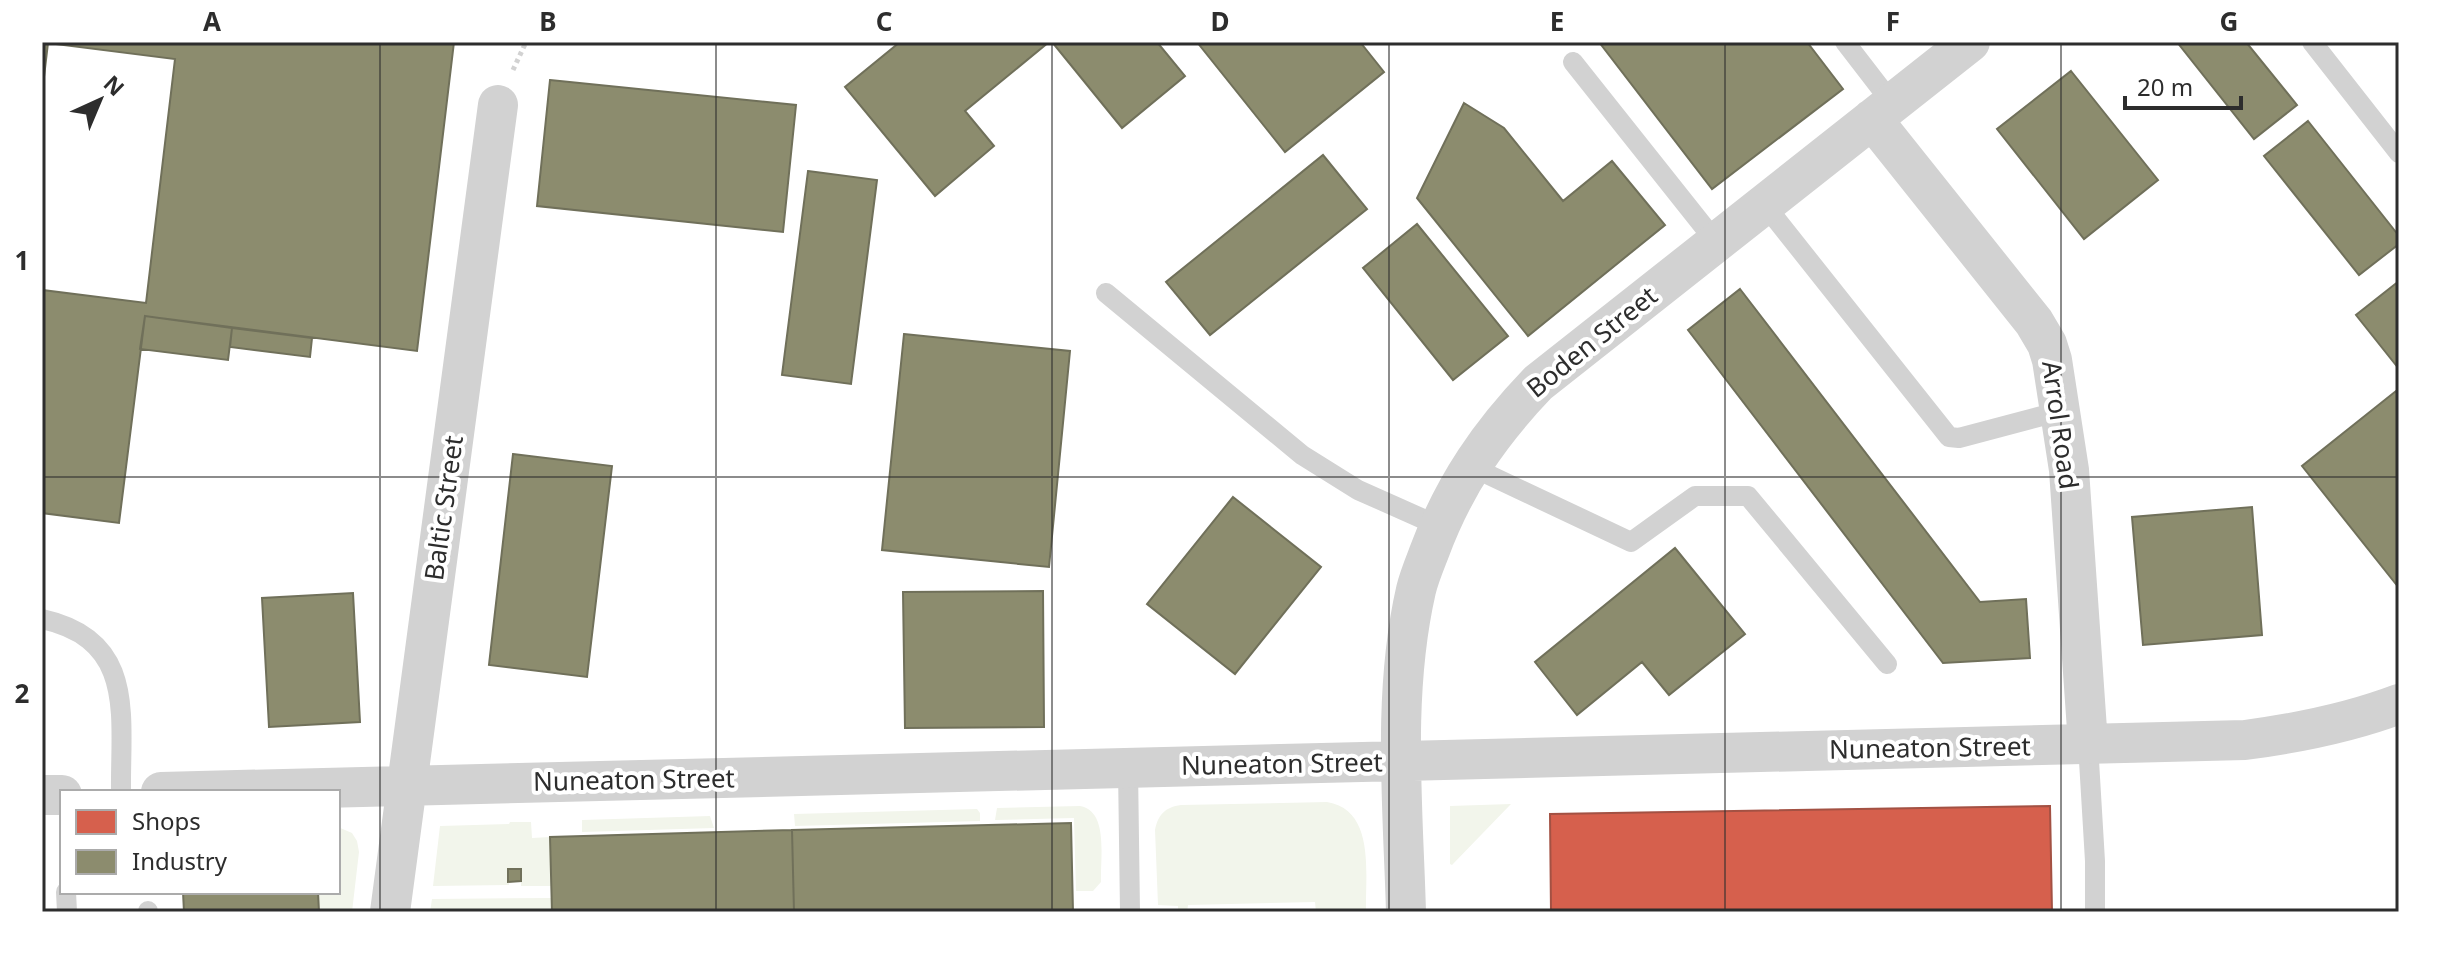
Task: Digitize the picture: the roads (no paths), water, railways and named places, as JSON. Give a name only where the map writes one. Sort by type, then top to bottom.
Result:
[{"type":"street","name":"Boden Street","points":[[1406,912],[1402,761],[1403,695],[1410,625],[1417,588],[1439,526],[1470,466],[1493,433],[1538,383],[1882,111],[1960,45]]},
{"type":"street","name":"Baltic Street","points":[[390,912],[498,105]]},
{"type":"street","name":"Arrol Road","points":[[1882,111],[2041,333],[2052,360],[2069,470],[2088,744]]},
{"type":"street","name":"Nuneaton Street","points":[[243,790],[2245,740],[2396,716]]},
{"type":"lane","points":[[1845,42],[1882,111]]},
{"type":"lane","points":[[2312,42],[2399,153]]},
{"type":"lane","points":[[1573,62],[1716,242]]},
{"type":"lane","points":[[1764,204],[1949,437],[1959,438],[2061,411]]},
{"type":"lane","points":[[1106,293],[1302,455],[1358,490],[1439,526]]},
{"type":"lane","points":[[1470,466],[1631,542],[1695,496],[1748,496],[1887,664]]},
{"type":"lane","points":[[42,619],[81,633],[99,648],[112,665],[120,707],[121,790]]},
{"type":"lane","points":[[2088,744],[2095,912]]},
{"type":"lane","points":[[1128,768],[1130,912]]}]
